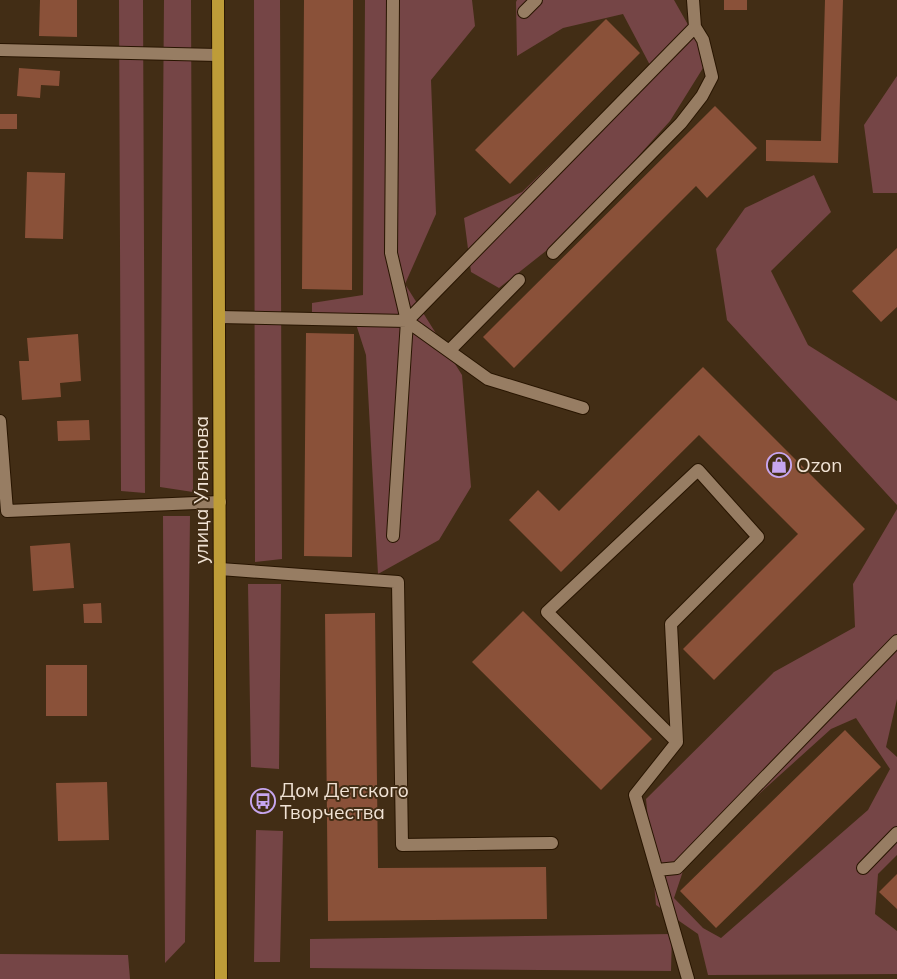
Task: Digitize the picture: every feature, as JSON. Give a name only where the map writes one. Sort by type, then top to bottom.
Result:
[{"type":"main road","name":"улица Ульянова","points":[[218,0],[222,979]]},
{"type":"lane","points":[[392,0],[391,253],[407,320],[393,536]]},
{"type":"lane","points":[[524,12],[536,0]]},
{"type":"lane","points":[[553,253],[659,146],[702,96],[712,76],[703,40],[695,26],[693,0]]},
{"type":"lane","points":[[407,320],[695,26]]},
{"type":"lane","points":[[0,50],[218,55]]},
{"type":"lane","points":[[449,351],[519,280]]},
{"type":"lane","points":[[219,317],[407,320],[488,379],[583,408]]},
{"type":"lane","points":[[0,421],[7,511],[220,502]]},
{"type":"lane","points":[[677,742],[547,612],[698,470],[758,537],[671,624],[677,742],[635,795],[688,979]]},
{"type":"lane","points":[[220,569],[398,582],[402,845],[552,843]]},
{"type":"lane","points":[[657,870],[677,868],[897,640]]},
{"type":"lane","points":[[864,868],[897,833]]},
{"type":"shaded area","points":[[119,0],[143,0],[145,493],[121,491]]},
{"type":"shaded area","points":[[164,0],[191,0],[193,492],[160,487]]},
{"type":"shaded area","points":[[254,0],[280,0],[282,559],[255,562]]},
{"type":"shaded area","points":[[365,0],[472,0],[475,26],[431,80],[436,214],[405,284],[462,375],[471,487],[439,540],[378,574],[366,355],[354,318],[312,319],[312,303],[363,295]]},
{"type":"shaded area","points":[[517,0],[674,0],[708,60],[670,121],[570,232],[499,288],[471,272],[464,218],[522,192],[651,67],[623,14],[563,28],[517,56]]},
{"type":"shaded area","points":[[897,76],[897,193],[873,193],[864,125]]},
{"type":"shaded area","points":[[814,175],[831,212],[771,271],[808,345],[897,401],[897,505],[727,320],[716,249],[745,208]]},
{"type":"shaded area","points":[[897,509],[897,699],[886,747],[897,757],[897,855],[878,874],[875,914],[897,931],[897,974],[708,975],[698,934],[656,905],[646,799],[774,672],[855,627],[853,584]],"holes":[[[856,718],[890,769],[868,810],[721,938],[703,928],[674,898],[687,859],[831,729]]]},
{"type":"shaded area","points":[[163,516],[190,516],[185,942],[165,963]]},
{"type":"shaded area","points":[[248,584],[281,584],[279,769],[251,767]]},
{"type":"shaded area","points":[[256,830],[283,831],[280,962],[254,962]]},
{"type":"shaded area","points":[[672,934],[671,971],[310,968],[310,939]]},
{"type":"shaded area","points":[[0,954],[128,955],[130,979],[0,979]]},
{"type":"building","points":[[40,0],[77,0],[77,37],[39,36]]},
{"type":"building","points":[[304,0],[353,0],[352,290],[302,289]]},
{"type":"building","points":[[724,0],[747,0],[747,10],[724,10]]},
{"type":"building","points":[[825,0],[843,0],[838,163],[766,161],[766,140],[821,141]]},
{"type":"building","points":[[606,19],[640,53],[510,184],[475,150]]},
{"type":"building","points":[[19,68],[60,71],[59,86],[41,85],[40,98],[17,96]]},
{"type":"building","points":[[715,106],[757,148],[707,198],[696,186],[514,368],[483,337]]},
{"type":"building","points":[[0,114],[17,114],[17,129],[0,129]]},
{"type":"building","points":[[27,172],[65,173],[63,239],[25,238]]},
{"type":"building","points":[[897,248],[897,307],[881,322],[852,291]]},
{"type":"building","points":[[306,333],[354,334],[352,557],[304,556]]},
{"type":"building","points":[[78,334],[81,381],[60,383],[61,397],[22,400],[19,361],[29,361],[27,338]]},
{"type":"building","points":[[703,367],[865,529],[714,680],[683,649],[798,534],[699,435],[561,572],[509,520],[538,490],[559,511]]},
{"type":"building","points":[[89,420],[90,440],[58,441],[57,421]]},
{"type":"building","points":[[70,543],[74,588],[33,591],[30,546]]},
{"type":"building","points":[[101,603],[102,623],[84,623],[83,604]]},
{"type":"building","points":[[523,611],[652,739],[601,790],[472,662]]},
{"type":"building","points":[[375,613],[378,868],[546,867],[547,919],[328,921],[325,614]]},
{"type":"building","points":[[46,665],[87,665],[87,716],[46,716]]},
{"type":"building","points":[[845,730],[881,767],[716,928],[680,891]]},
{"type":"building","points":[[107,782],[109,840],[58,841],[56,783]]},
{"type":"building","points":[[897,874],[897,909],[879,892]]},
{"type":"place","name":"Ozon","points":[[779,465]]},
{"type":"place","name":"Дом Детского Творчества","points":[[263,801]]}]
